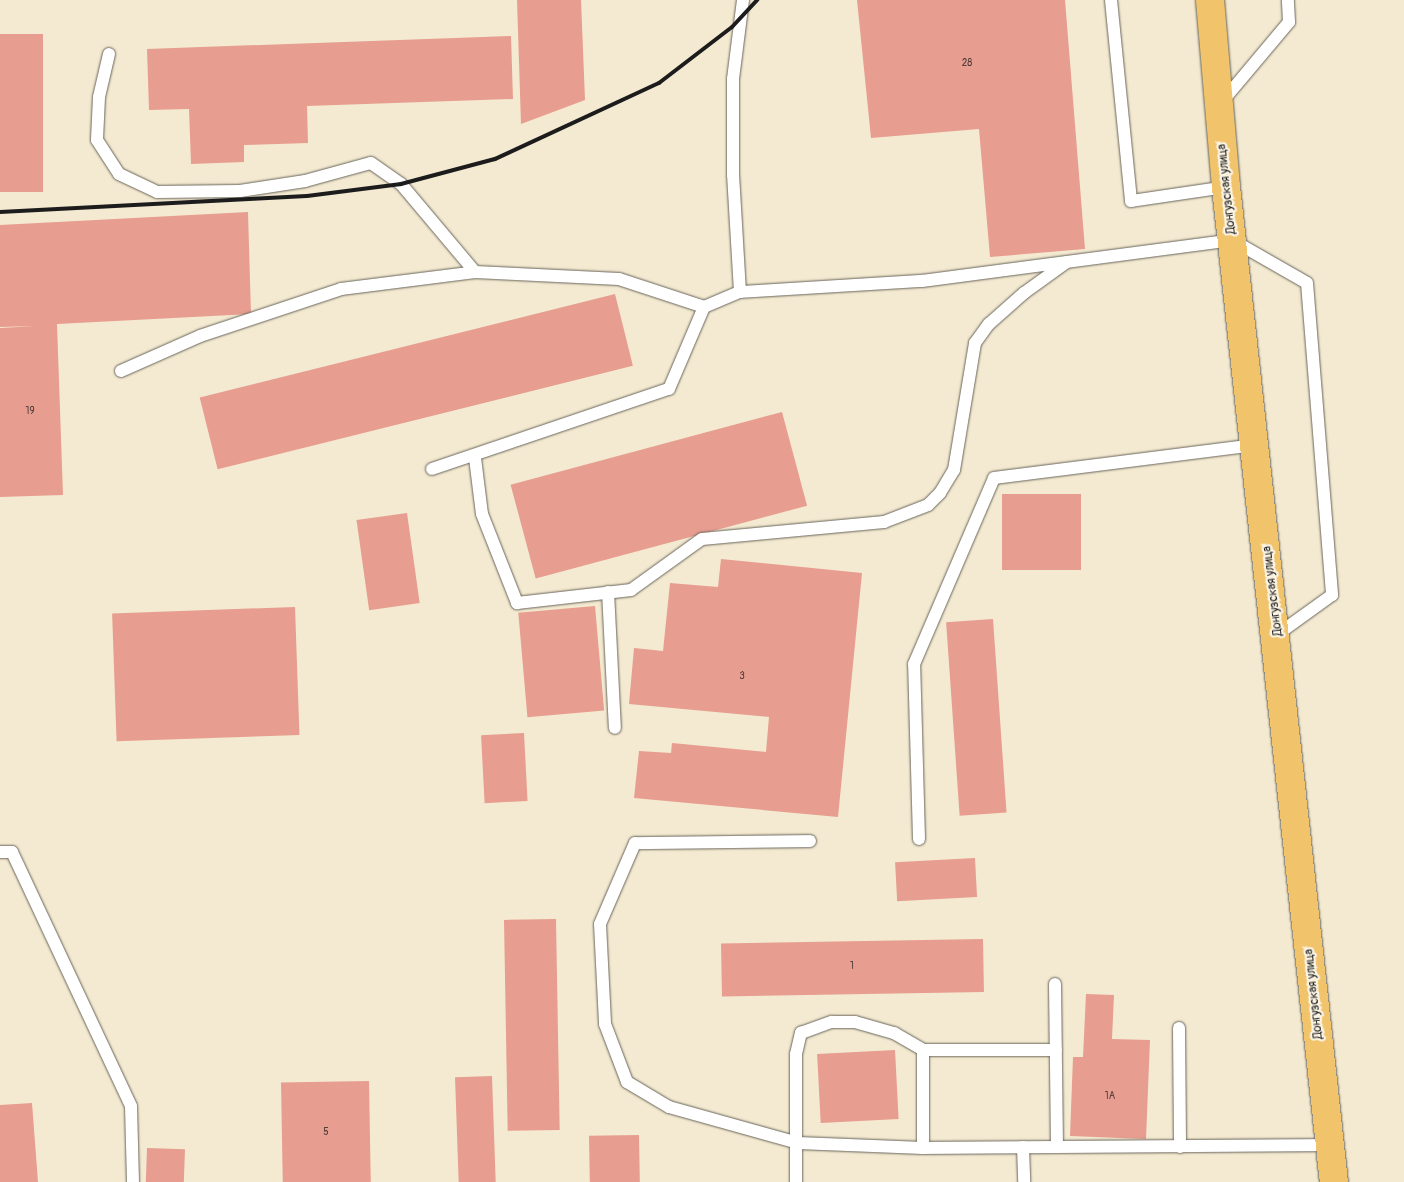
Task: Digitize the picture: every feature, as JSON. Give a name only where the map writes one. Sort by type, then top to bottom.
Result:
[{"type":"highway","name":"Донгузская улица","points":[[1210,0],[1226,187],[1278,634],[1334,1182]]},
{"type":"lane","points":[[740,292],[733,175],[733,79],[743,0]]},
{"type":"lane","points":[[1111,0],[1131,201],[1226,187]]},
{"type":"lane","points":[[1219,105],[1289,22],[1288,0]]},
{"type":"lane","points":[[109,54],[99,97],[97,140],[119,174],[157,192],[240,191],[305,181],[371,163],[401,184],[475,272]]},
{"type":"lane","points":[[121,371],[200,336],[341,289],[475,272],[619,279],[704,307],[740,292],[922,281],[1232,240],[1307,283],[1332,595],[1278,634]]},
{"type":"lane","points":[[475,458],[482,514],[517,603],[631,590],[702,539],[884,522],[928,505],[954,470],[975,344],[989,324],[1024,293],[1070,260]]},
{"type":"lane","points":[[432,469],[475,458],[669,390],[704,307]]},
{"type":"lane","points":[[919,839],[914,664],[994,478],[1255,444]]},
{"type":"lane","points":[[608,592],[615,728]]},
{"type":"lane","points":[[810,841],[635,843],[600,924],[605,1024],[627,1082],[670,1108],[798,1143],[923,1148],[1329,1145]]},
{"type":"lane","points":[[0,852],[12,852],[131,1106],[133,1182]]},
{"type":"lane","points":[[1056,984],[1057,1147]]},
{"type":"lane","points":[[796,1182],[798,1143],[796,1054],[801,1033],[832,1022],[855,1022],[894,1033],[923,1050],[1056,1050]]},
{"type":"lane","points":[[1179,1028],[1180,1147]]},
{"type":"lane","points":[[923,1050],[923,1148]]},
{"type":"lane","points":[[1023,1147],[1024,1182]]},
{"type":"building","points":[[517,0],[581,0],[585,100],[521,124]]},
{"type":"building","points":[[857,0],[1065,0],[1085,249],[990,257],[979,129],[871,138]]},
{"type":"building","points":[[0,34],[43,34],[43,192],[0,192]]},
{"type":"building","points":[[511,36],[513,99],[307,106],[308,143],[244,145],[244,162],[191,164],[189,109],[149,110],[147,49]]},
{"type":"building","points":[[248,212],[251,314],[57,324],[63,495],[0,497],[0,328],[36,326],[0,327],[0,225]]},
{"type":"building","points":[[615,294],[633,366],[218,469],[200,398]]},
{"type":"building","points":[[782,412],[807,506],[536,578],[511,485]]},
{"type":"building","points":[[1002,494],[1081,494],[1081,570],[1002,570]]},
{"type":"building","points":[[407,513],[420,603],[369,610],[356,520]]},
{"type":"building","points":[[721,559],[862,573],[838,817],[634,798],[639,751],[671,753],[672,743],[766,752],[769,717],[629,704],[634,648],[663,651],[670,583],[718,587]]},
{"type":"building","points":[[595,606],[604,711],[527,717],[518,613]]},
{"type":"building","points":[[295,607],[299,735],[117,741],[112,613]]},
{"type":"building","points":[[993,619],[1007,813],[960,816],[946,622]]},
{"type":"building","points":[[524,733],[528,801],[485,803],[481,735]]},
{"type":"building","points":[[975,858],[977,897],[897,901],[895,862]]},
{"type":"building","points":[[556,919],[560,1130],[508,1131],[504,920]]},
{"type":"building","points":[[983,939],[984,992],[722,997],[721,944]]},
{"type":"building","points":[[1086,994],[1114,995],[1112,1039],[1150,1040],[1146,1139],[1070,1136],[1073,1057],[1083,1057]]},
{"type":"building","points":[[895,1050],[899,1119],[821,1123],[817,1054]]},
{"type":"building","points":[[492,1076],[496,1182],[459,1182],[455,1077]]},
{"type":"building","points":[[369,1081],[371,1182],[283,1182],[281,1083]]},
{"type":"building","points":[[32,1103],[38,1182],[0,1182],[0,1105]]},
{"type":"building","points":[[639,1135],[640,1182],[590,1182],[589,1136]]},
{"type":"building","points":[[147,1148],[185,1149],[184,1182],[146,1182]]},
{"type":"railway","points":[[0,212],[307,196],[401,184],[495,159],[659,83],[732,27],[757,0]]}]
